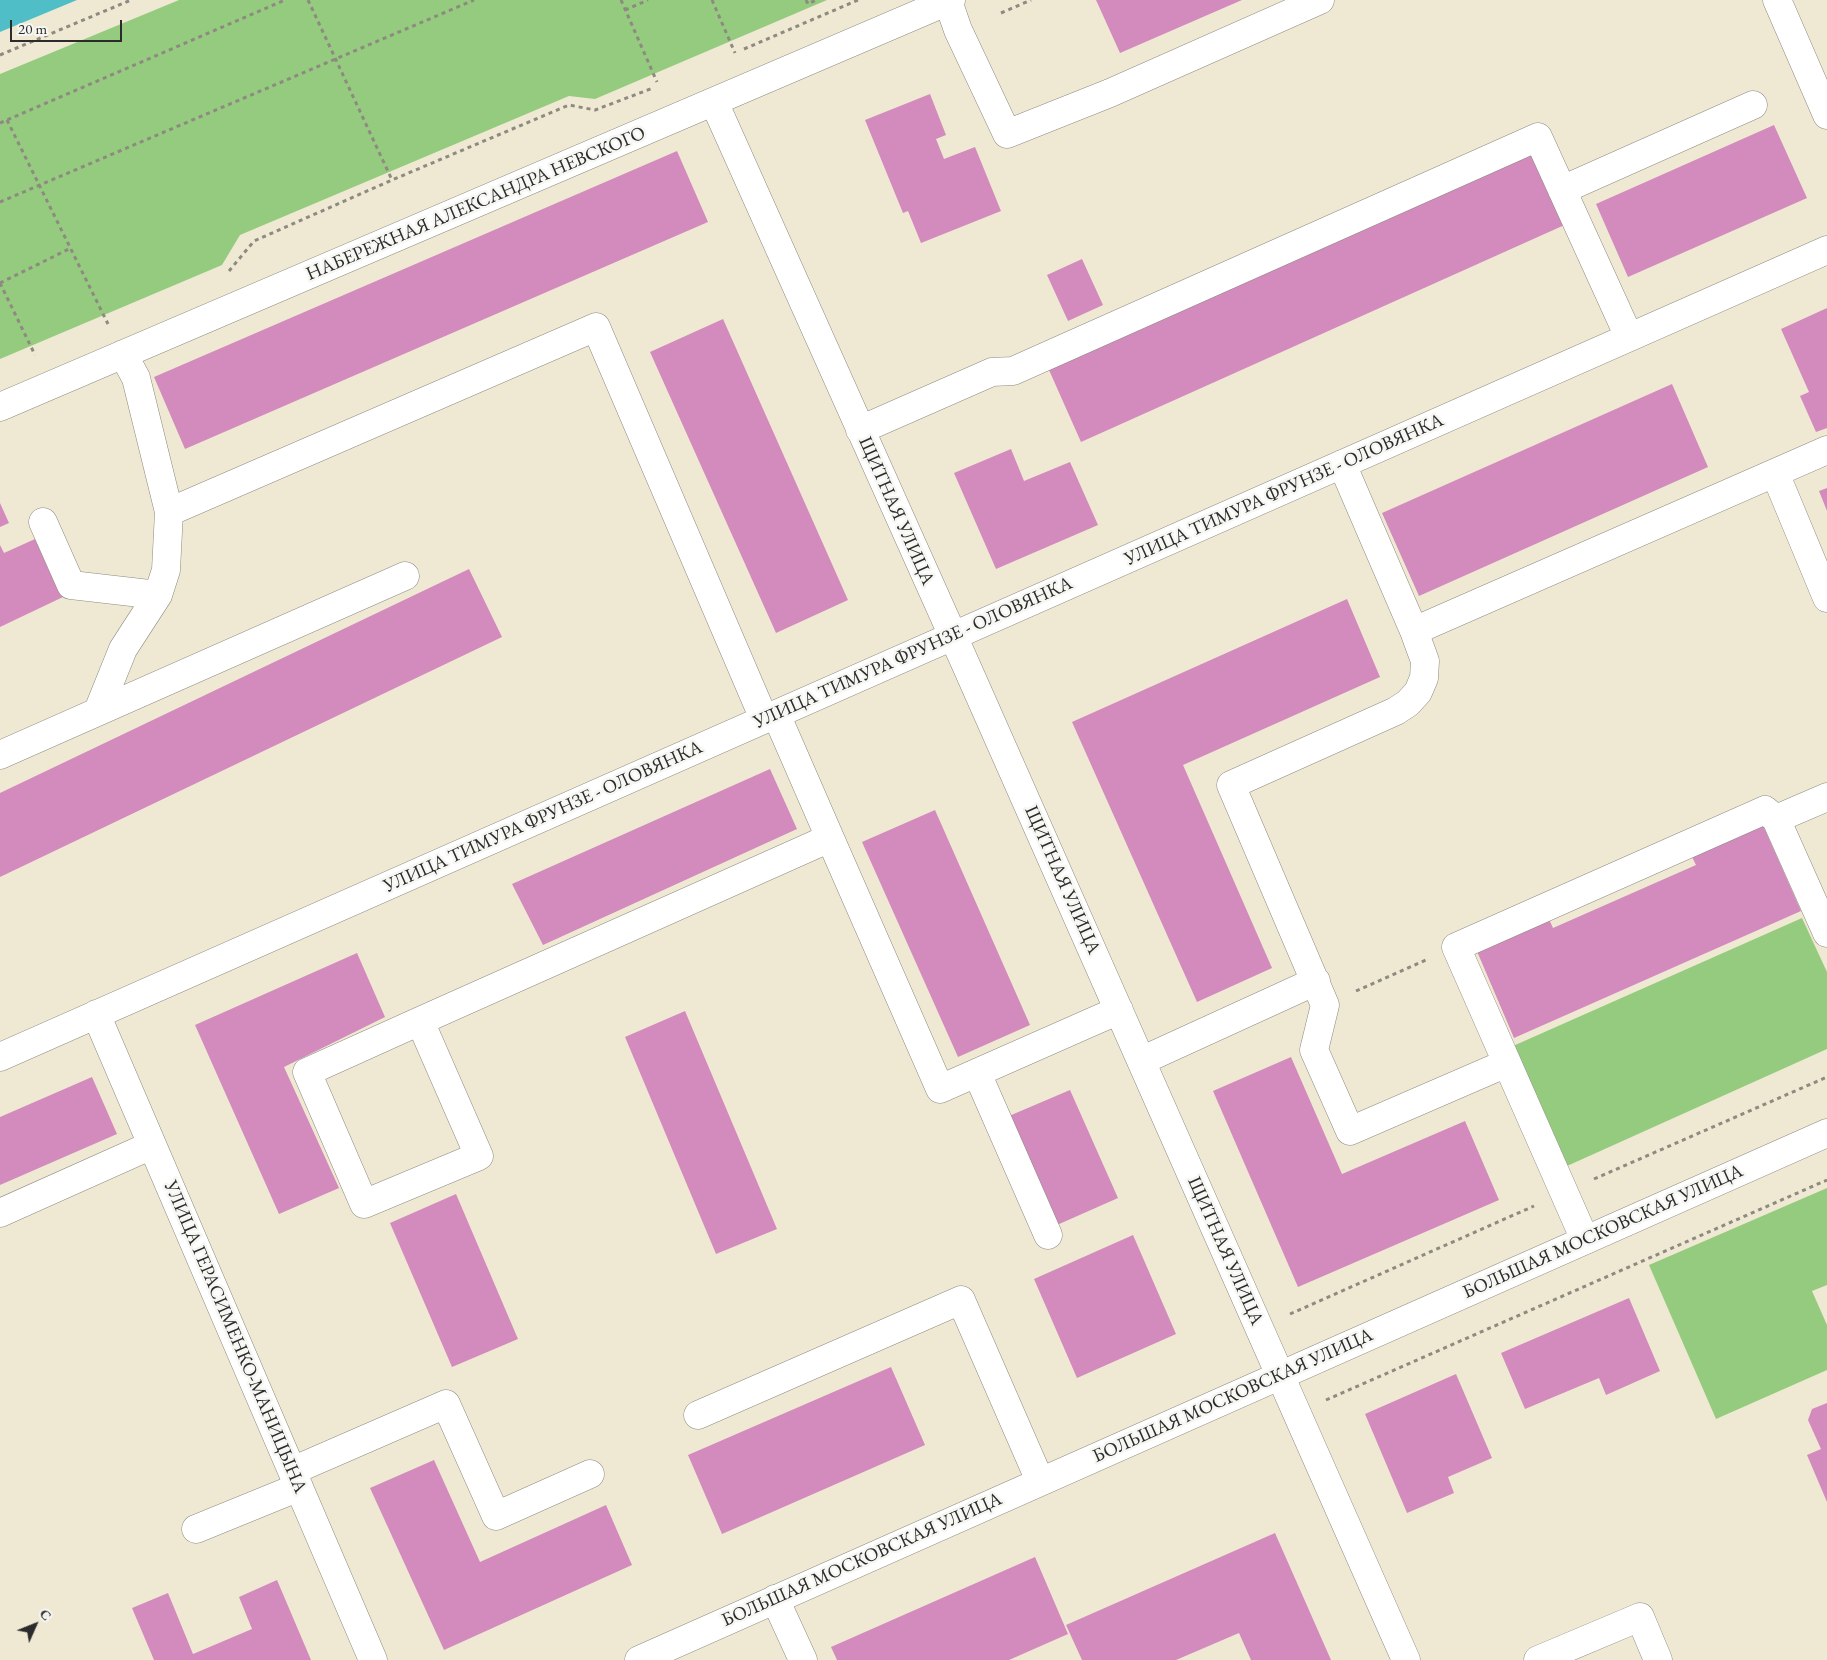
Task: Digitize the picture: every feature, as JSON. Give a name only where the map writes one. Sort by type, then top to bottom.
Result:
[{"type":"street","points":[[949,1],[958,30],[1007,134],[1110,93],[1320,0]]},
{"type":"street","points":[[1777,0],[1827,116]]},
{"type":"street","name":"НАБЕРЕЖНАЯ АЛЕКСАНДРА НЕВСКОГО","points":[[0,407],[949,1]]},
{"type":"street","name":"ЩИТНАЯ УЛИЦА","points":[[714,102],[953,636],[1406,1660]]},
{"type":"street","points":[[1562,190],[1753,105]]},
{"type":"street","points":[[860,430],[992,372],[1012,371],[1538,137],[1629,337]]},
{"type":"street","name":"УЛИЦА ТИМУРА ФРУНЗЕ - ОЛОВЯНКА","points":[[0,1057],[1827,250]]},
{"type":"street","points":[[169,512],[596,327],[770,716],[830,838],[940,1089],[1119,1010]]},
{"type":"street","points":[[98,712],[123,649],[158,595],[166,570],[169,512],[136,378],[123,354]]},
{"type":"street","points":[[1414,631],[1827,450]]},
{"type":"street","points":[[1342,464],[1414,631],[1425,661],[1424,678],[1418,692],[1408,704],[1396,711],[1231,785],[1321,993],[1314,1050],[1350,1131],[1507,1063]]},
{"type":"street","points":[[1775,473],[1827,598]]},
{"type":"street","points":[[43,522],[71,585],[158,595]]},
{"type":"street","points":[[0,755],[405,576]]},
{"type":"street","points":[[1776,819],[1827,797]]},
{"type":"street","points":[[1585,1240],[1456,947],[1765,810],[1776,819],[1826,930]]},
{"type":"street","points":[[420,1021],[479,1156],[364,1204],[307,1072],[420,1021],[830,838]]},
{"type":"street","points":[[1141,1061],[1321,993]]},
{"type":"street","name":"УЛИЦА ГЕРАСИМЕНКО-МАНИЦЫНА","points":[[96,1014],[373,1660]]},
{"type":"street","points":[[977,1073],[1048,1235]]},
{"type":"street","name":"БОЛЬШАЯ МОСКОВСКАЯ УЛИЦА","points":[[639,1660],[1827,1134]]},
{"type":"street","points":[[0,1213],[152,1145]]},
{"type":"street","points":[[698,1415],[961,1300],[1040,1481]]},
{"type":"street","points":[[196,1529],[446,1404],[496,1516],[590,1474]]},
{"type":"street","points":[[775,1599],[803,1660]]},
{"type":"street","points":[[1538,1660],[1640,1617],[1658,1660]]},
{"type":"path","points":[[0,55],[131,0]]},
{"type":"path","points":[[0,123],[285,0]]},
{"type":"path","points":[[308,0],[392,180]]},
{"type":"path","points":[[0,202],[474,0]]},
{"type":"path","points":[[227,273],[254,241],[392,180],[569,105],[595,110],[658,84],[621,0]]},
{"type":"path","points":[[626,10],[648,0]]},
{"type":"path","points":[[712,0],[735,53]]},
{"type":"path","points":[[806,0],[808,4],[816,0]]},
{"type":"path","points":[[845,0],[847,5]]},
{"type":"path","points":[[726,57],[858,0]]},
{"type":"path","points":[[1001,13],[1031,0]]},
{"type":"path","points":[[7,120],[108,324]]},
{"type":"path","points":[[27,359],[36,355],[0,283],[71,248]]},
{"type":"path","points":[[99,328],[117,320]]},
{"type":"path","points":[[1321,993],[1456,947]]},
{"type":"path","points":[[1589,1182],[1827,1077]]},
{"type":"path","points":[[1326,1400],[1827,1180]]},
{"type":"path","points":[[1289,1315],[1541,1203]]},
{"type":"green space","points":[[179,0],[827,0],[595,99],[569,96],[240,235],[222,265],[0,359],[0,74]]},
{"type":"green space","points":[[1802,918],[1827,972],[1827,1049],[1567,1166],[1513,1046]]},
{"type":"green space","points":[[1827,1188],[1827,1285],[1812,1291],[1827,1325],[1827,1370],[1716,1419],[1649,1265]]},
{"type":"water","points":[[0,0],[77,0],[0,32]]},
{"type":"building","points":[[1096,0],[1242,0],[1120,53]]},
{"type":"building","points":[[930,94],[946,135],[936,139],[944,159],[975,147],[1001,211],[921,243],[908,211],[903,213],[865,120]]},
{"type":"building","points":[[1774,125],[1807,198],[1628,277],[1596,204]]},
{"type":"building","points":[[677,151],[708,222],[185,449],[154,377]]},
{"type":"building","points":[[1537,152],[1569,223],[1081,442],[1049,370]]},
{"type":"building","points":[[1082,259],[1103,305],[1068,321],[1047,275]]},
{"type":"building","points":[[1827,308],[1827,428],[1816,432],[1800,396],[1809,392],[1781,329]]},
{"type":"building","points":[[723,319],[848,600],[776,633],[650,352]]},
{"type":"building","points":[[1672,384],[1708,467],[1419,596],[1382,513]]},
{"type":"building","points":[[1011,449],[1024,481],[1070,462],[1098,525],[996,569],[954,473]]},
{"type":"building","points":[[1827,488],[1827,511],[1819,491]]},
{"type":"building","points":[[0,503],[9,523],[0,527]]},
{"type":"building","points":[[35,539],[63,597],[0,627],[0,545],[4,553]]},
{"type":"building","points":[[469,569],[502,637],[0,877],[0,793]]},
{"type":"building","points":[[1347,599],[1380,677],[1183,765],[1272,968],[1197,1002],[1072,722]]},
{"type":"building","points":[[770,769],[797,829],[543,945],[512,884]]},
{"type":"building","points":[[935,810],[1030,1025],[958,1057],[862,842]]},
{"type":"building","points":[[1762,823],[1801,911],[1514,1038],[1476,949],[1548,917],[1553,928],[1696,865],[1691,855]]},
{"type":"building","points":[[357,953],[385,1017],[284,1067],[339,1188],[279,1214],[195,1025]]},
{"type":"building","points":[[685,1011],[777,1229],[716,1254],[625,1037]]},
{"type":"building","points":[[1291,1057],[1342,1174],[1465,1121],[1499,1200],[1298,1287],[1213,1091]]},
{"type":"building","points":[[92,1077],[117,1134],[0,1185],[0,1117]]},
{"type":"building","points":[[1070,1090],[1118,1198],[1057,1225],[1009,1116]]},
{"type":"building","points":[[456,1194],[518,1339],[452,1367],[390,1223]]},
{"type":"building","points":[[1133,1235],[1176,1334],[1077,1378],[1034,1279]]},
{"type":"building","points":[[1629,1298],[1660,1371],[1606,1395],[1599,1378],[1525,1409],[1501,1353]]},
{"type":"building","points":[[891,1367],[925,1445],[722,1534],[688,1455]]},
{"type":"building","points":[[1456,1374],[1492,1458],[1448,1477],[1454,1493],[1407,1513],[1365,1414]]},
{"type":"building","points":[[1827,1403],[1827,1502],[1807,1455],[1821,1449],[1808,1420],[1812,1409]]},
{"type":"building","points":[[434,1460],[480,1562],[606,1505],[632,1565],[444,1650],[370,1488]]},
{"type":"building","points":[[1275,1533],[1331,1660],[1251,1660],[1239,1633],[1176,1660],[1082,1660],[1066,1625]]},
{"type":"building","points":[[1035,1557],[1068,1634],[1009,1660],[837,1660],[831,1647]]},
{"type":"building","points":[[277,1580],[311,1660],[154,1660],[132,1608],[168,1593],[193,1654],[252,1629],[239,1597]]}]
